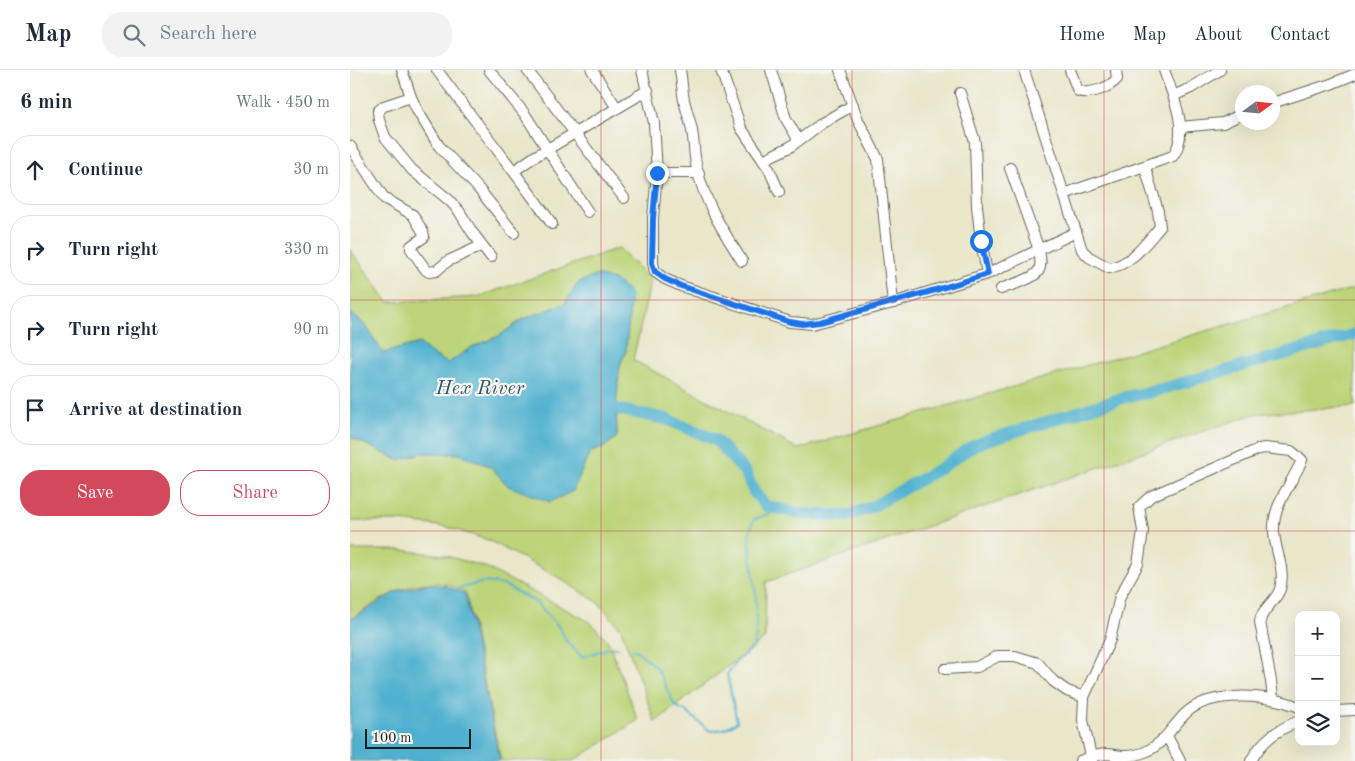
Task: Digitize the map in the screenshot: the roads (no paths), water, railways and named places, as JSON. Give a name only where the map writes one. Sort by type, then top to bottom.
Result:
[{"type":"street","points":[[402,70],[411,97],[439,146],[478,188],[514,233]]},
{"type":"street","points":[[437,70],[552,224]]},
{"type":"street","points":[[488,70],[524,113],[588,212]]},
{"type":"street","points":[[527,70],[624,198]]},
{"type":"street","points":[[592,70],[618,108]]},
{"type":"street","points":[[642,70],[654,123],[657,173],[652,263],[655,272],[681,286],[790,322],[802,324],[820,322],[892,303],[988,274],[1076,232]]},
{"type":"street","points":[[680,70],[699,174],[717,222],[742,261]]},
{"type":"street","points":[[721,70],[741,128],[769,169],[779,192]]},
{"type":"street","points":[[771,70],[786,118],[798,139]]},
{"type":"street","points":[[840,70],[858,120],[878,159],[892,303]]},
{"type":"street","points":[[1024,70],[1082,250],[1109,268],[1123,264],[1144,246],[1160,227],[1145,167]]},
{"type":"street","points":[[1070,70],[1078,91],[1084,93],[1111,85],[1117,79],[1116,70]]},
{"type":"street","points":[[1064,194],[1174,156],[1178,149],[1180,127],[1164,70]]},
{"type":"street","points":[[1172,96],[1191,88],[1220,70]]},
{"type":"street","points":[[1280,100],[1355,74]]},
{"type":"street","points":[[514,171],[547,149],[648,90]]},
{"type":"street","points":[[960,93],[975,142],[977,206],[981,241],[988,274]]},
{"type":"street","points":[[411,97],[384,106],[378,111],[385,137],[412,170],[449,200],[459,211],[481,246],[491,258]]},
{"type":"street","points":[[762,160],[790,147],[822,122],[853,105]]},
{"type":"street","points":[[1180,127],[1223,123],[1235,117]]},
{"type":"street","points":[[350,146],[384,198],[410,212],[416,218],[424,236],[411,246],[411,249],[426,270],[429,272],[436,270],[448,261],[481,246]]},
{"type":"street","points":[[1001,289],[1032,277],[1039,272],[1041,263],[1039,250],[1010,168]]},
{"type":"street","points":[[657,173],[699,174]]},
{"type":"street","points":[[1092,759],[1083,720],[1084,697],[1110,640],[1120,596],[1138,564],[1143,531],[1140,507],[1151,496],[1222,464],[1265,448],[1291,451],[1302,460],[1277,509],[1274,530],[1282,579],[1280,590],[1260,617],[1273,698]]},
{"type":"street","points":[[945,669],[972,668],[998,656],[1015,656],[1038,663],[1053,681],[1067,691],[1084,697]]},
{"type":"street","points":[[1080,761],[1108,754],[1126,756],[1141,753],[1168,736],[1193,708],[1217,699],[1239,696],[1273,698],[1295,706]]},
{"type":"street","points":[[1340,711],[1355,710]]},
{"type":"street","points":[[1251,761],[1258,748],[1268,737],[1295,723]]},
{"type":"street","points":[[1168,736],[1180,761]]},
{"type":"water","name":"Hex River","points":[[598,275],[616,281],[631,294],[626,352],[620,364],[616,409],[617,437],[603,448],[590,452],[573,491],[550,502],[508,486],[491,467],[460,454],[423,453],[398,460],[350,437],[350,312],[366,326],[383,353],[419,343],[435,356],[448,363],[472,347],[499,336],[523,319],[564,304],[579,282]]},
{"type":"water","points":[[425,584],[446,586],[465,594],[500,761],[350,761],[350,620],[396,592]]},
{"type":"waterway","points":[[599,408],[616,409],[666,419],[716,440],[745,472],[754,492],[766,506],[803,514],[848,516],[875,505],[941,468],[971,447],[988,440],[1126,397],[1151,392],[1355,334]]},
{"type":"waterway","points":[[632,650],[636,650],[657,668],[675,706],[684,710],[710,731],[724,729],[737,722],[727,674],[738,660],[753,648],[756,635],[756,596],[749,535],[754,519],[782,509]]},
{"type":"waterway","points":[[457,589],[484,582],[504,585],[537,603],[559,627],[567,642],[582,657],[605,649],[619,648]]}]
